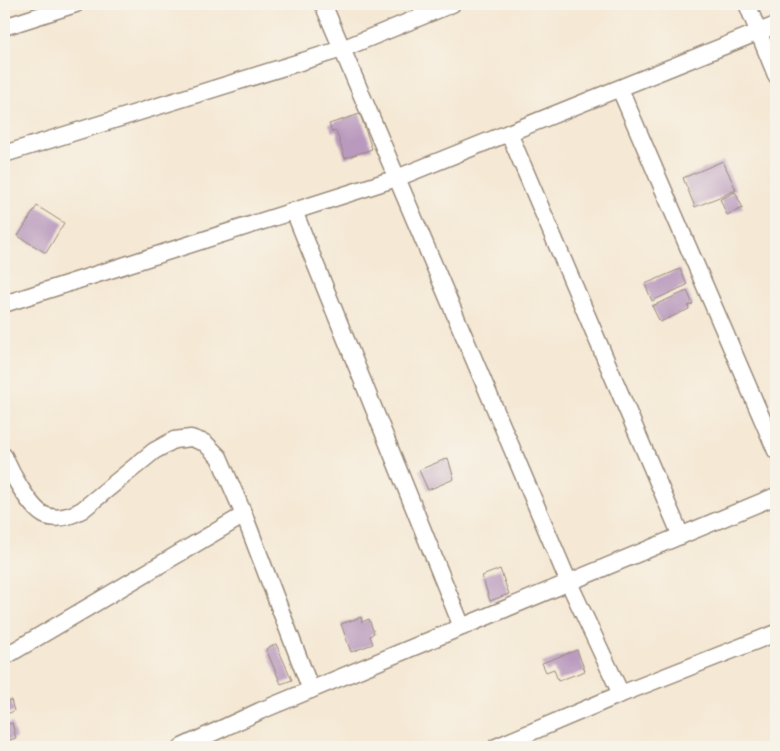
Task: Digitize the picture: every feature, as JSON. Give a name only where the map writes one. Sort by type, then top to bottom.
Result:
[{"type":"street","points":[[4,27],[76,4]]},
{"type":"street","points":[[323,4],[568,583],[621,694]]},
{"type":"street","points":[[4,154],[342,49],[452,4]]},
{"type":"street","points":[[747,4],[776,75]]},
{"type":"street","points":[[4,304],[397,178],[776,25]]},
{"type":"street","points":[[620,89],[776,451]]},
{"type":"street","points":[[508,133],[681,536]]},
{"type":"street","points":[[294,211],[462,627]]},
{"type":"street","points":[[4,456],[32,503],[44,514],[55,517],[69,516],[82,510],[154,451],[174,440],[191,438],[205,443],[219,457],[244,515],[311,690]]},
{"type":"street","points":[[188,746],[311,690],[776,496]]},
{"type":"street","points":[[4,657],[244,515]]},
{"type":"street","points":[[496,747],[621,694],[776,633]]},
{"type":"building","points":[[360,114],[372,149],[345,158],[336,131],[332,132],[329,124]]},
{"type":"building","points":[[723,161],[736,190],[695,207],[683,178]]},
{"type":"building","points":[[735,192],[743,208],[727,215],[720,199]]},
{"type":"building","points":[[37,206],[64,223],[46,253],[18,236]]},
{"type":"building","points":[[680,269],[687,285],[652,301],[645,284]]},
{"type":"building","points":[[687,291],[693,304],[688,306],[689,309],[660,322],[652,306]]},
{"type":"building","points":[[448,458],[454,479],[428,490],[419,470]]},
{"type":"building","points":[[500,569],[509,594],[490,601],[482,576]]},
{"type":"building","points":[[361,617],[362,622],[369,619],[374,633],[370,636],[373,644],[351,652],[341,624]]},
{"type":"building","points":[[276,644],[292,680],[281,684],[266,649]]},
{"type":"building","points":[[577,650],[585,671],[558,681],[554,669],[546,672],[542,663]]},
{"type":"building","points":[[11,700],[14,711],[4,715],[4,702]]},
{"type":"building","points":[[12,723],[16,738],[4,742],[4,725]]}]
